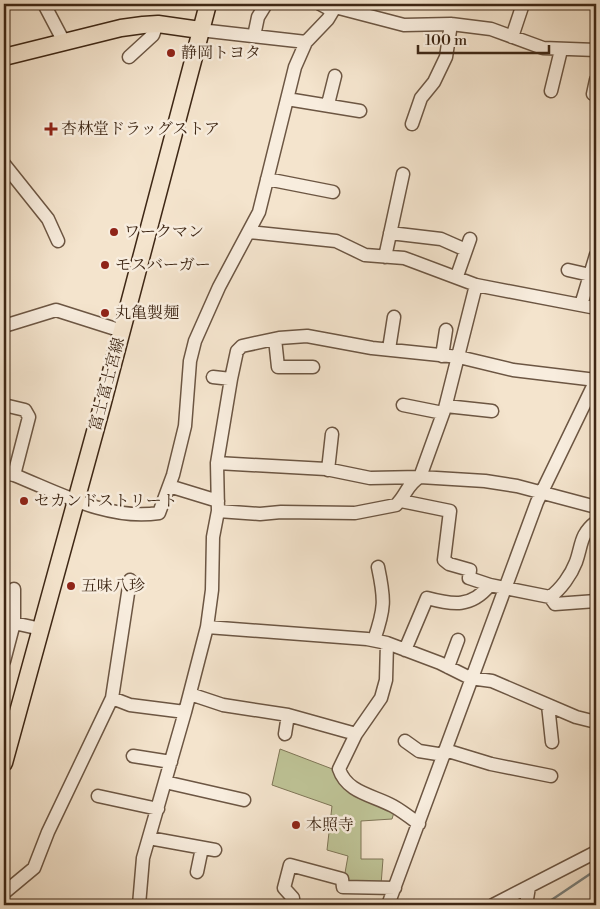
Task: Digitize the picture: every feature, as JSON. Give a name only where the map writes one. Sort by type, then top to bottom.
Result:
[{"type":"main road","name":"富士富士宮線","points":[[4,763],[122,331],[208,4]]},
{"type":"main road","points":[[4,57],[121,28],[157,24],[200,30]]},
{"type":"street","points":[[44,4],[53,10],[64,42]]},
{"type":"street","points":[[254,36],[258,17],[266,4]]},
{"type":"street","points":[[320,4],[404,25],[451,24],[491,29],[543,48],[596,50]]},
{"type":"street","points":[[512,38],[523,4]]},
{"type":"street","points":[[4,405],[25,410],[29,416],[9,474],[75,499],[121,513],[150,514],[158,512],[169,486],[185,426],[190,361],[195,341],[219,287],[259,212],[295,67],[306,42],[335,7]]},
{"type":"street","points":[[129,57],[153,35],[157,24]]},
{"type":"street","points":[[412,124],[421,98],[434,82],[446,57],[451,24]]},
{"type":"street","points":[[200,30],[306,42]]},
{"type":"street","points":[[551,91],[561,50]]},
{"type":"street","points":[[328,104],[335,76]]},
{"type":"street","points":[[593,94],[596,80]]},
{"type":"street","points":[[287,99],[328,104],[360,111]]},
{"type":"street","points":[[4,164],[48,219],[58,241]]},
{"type":"street","points":[[385,257],[403,174]]},
{"type":"street","points":[[267,179],[333,192]]},
{"type":"street","points":[[250,232],[336,241],[364,255],[404,258],[457,276],[476,285],[596,308]]},
{"type":"street","points":[[390,233],[468,244],[457,276]]},
{"type":"street","points":[[582,305],[596,255]]},
{"type":"street","points":[[568,270],[590,275]]},
{"type":"street","points":[[169,486],[218,506],[260,514],[281,512],[355,513],[396,505],[401,501],[411,482],[420,477],[445,409],[476,285]]},
{"type":"street","points":[[4,326],[56,310],[122,331]]},
{"type":"street","points":[[389,349],[394,317]]},
{"type":"street","points":[[442,356],[446,330]]},
{"type":"street","points":[[140,905],[144,858],[186,712],[207,627],[212,590],[212,537],[218,506],[217,462],[237,351],[242,346],[275,339],[307,336],[389,349],[459,357],[513,370],[596,380],[541,493],[470,678],[419,824],[388,905]]},
{"type":"street","points":[[275,339],[278,367],[313,367]]},
{"type":"street","points":[[212,378],[231,379]]},
{"type":"street","points":[[403,405],[492,411]]},
{"type":"street","points":[[328,470],[332,434]]},
{"type":"street","points":[[217,462],[328,470],[370,478],[420,477],[485,481],[517,486],[596,507]]},
{"type":"street","points":[[401,501],[450,511],[444,560],[449,564],[470,570],[469,578],[490,585],[550,597],[556,604],[596,602]]},
{"type":"street","points":[[550,597],[558,591],[575,564],[582,536],[596,522]]},
{"type":"street","points":[[378,567],[384,598],[380,642],[386,680],[381,698],[356,734],[339,769],[342,780],[362,794],[393,806],[419,824]]},
{"type":"street","points":[[4,893],[34,868],[48,832],[112,698],[130,580]]},
{"type":"street","points":[[405,650],[427,598],[459,604],[480,597],[490,585]]},
{"type":"street","points":[[4,662],[14,623],[14,590]]},
{"type":"street","points":[[14,623],[41,629]]},
{"type":"street","points":[[207,627],[380,642],[448,667],[470,678],[492,681],[576,717],[596,722]]},
{"type":"street","points":[[448,667],[458,640]]},
{"type":"street","points":[[190,694],[223,705],[288,715],[356,734]]},
{"type":"street","points":[[112,698],[130,705],[186,712]]},
{"type":"street","points":[[548,705],[552,742]]},
{"type":"street","points":[[285,734],[288,715]]},
{"type":"street","points":[[405,741],[419,751],[444,752],[551,776]]},
{"type":"street","points":[[132,756],[171,762]]},
{"type":"street","points":[[166,782],[244,800]]},
{"type":"street","points":[[98,796],[158,809]]},
{"type":"street","points":[[149,838],[208,849],[197,872]]},
{"type":"street","points":[[493,905],[596,852]]},
{"type":"street","points":[[293,905],[293,898],[284,888],[290,865],[342,879],[343,888],[394,888]]},
{"type":"street","points":[[526,905],[529,887]]},
{"type":"green space","points":[[280,749],[335,770],[395,809],[392,819],[361,821],[361,859],[383,859],[381,885],[343,884],[348,856],[327,850],[332,806],[272,785]]},
{"type":"waterway","points":[[544,905],[596,870]]},
{"type":"place","name":"静岡トヨタ","points":[[171,53]]},
{"type":"place","name":"杏林堂ドラッグストア","points":[[51,129]]},
{"type":"place","name":"ワークマン","points":[[114,232]]},
{"type":"place","name":"モスバーガー","points":[[105,265]]},
{"type":"place","name":"丸亀製麺","points":[[105,313]]},
{"type":"place","name":"セカンドストリート","points":[[24,501]]},
{"type":"place","name":"五味八珍","points":[[71,586]]},
{"type":"place","name":"本照寺","points":[[296,825]]}]
